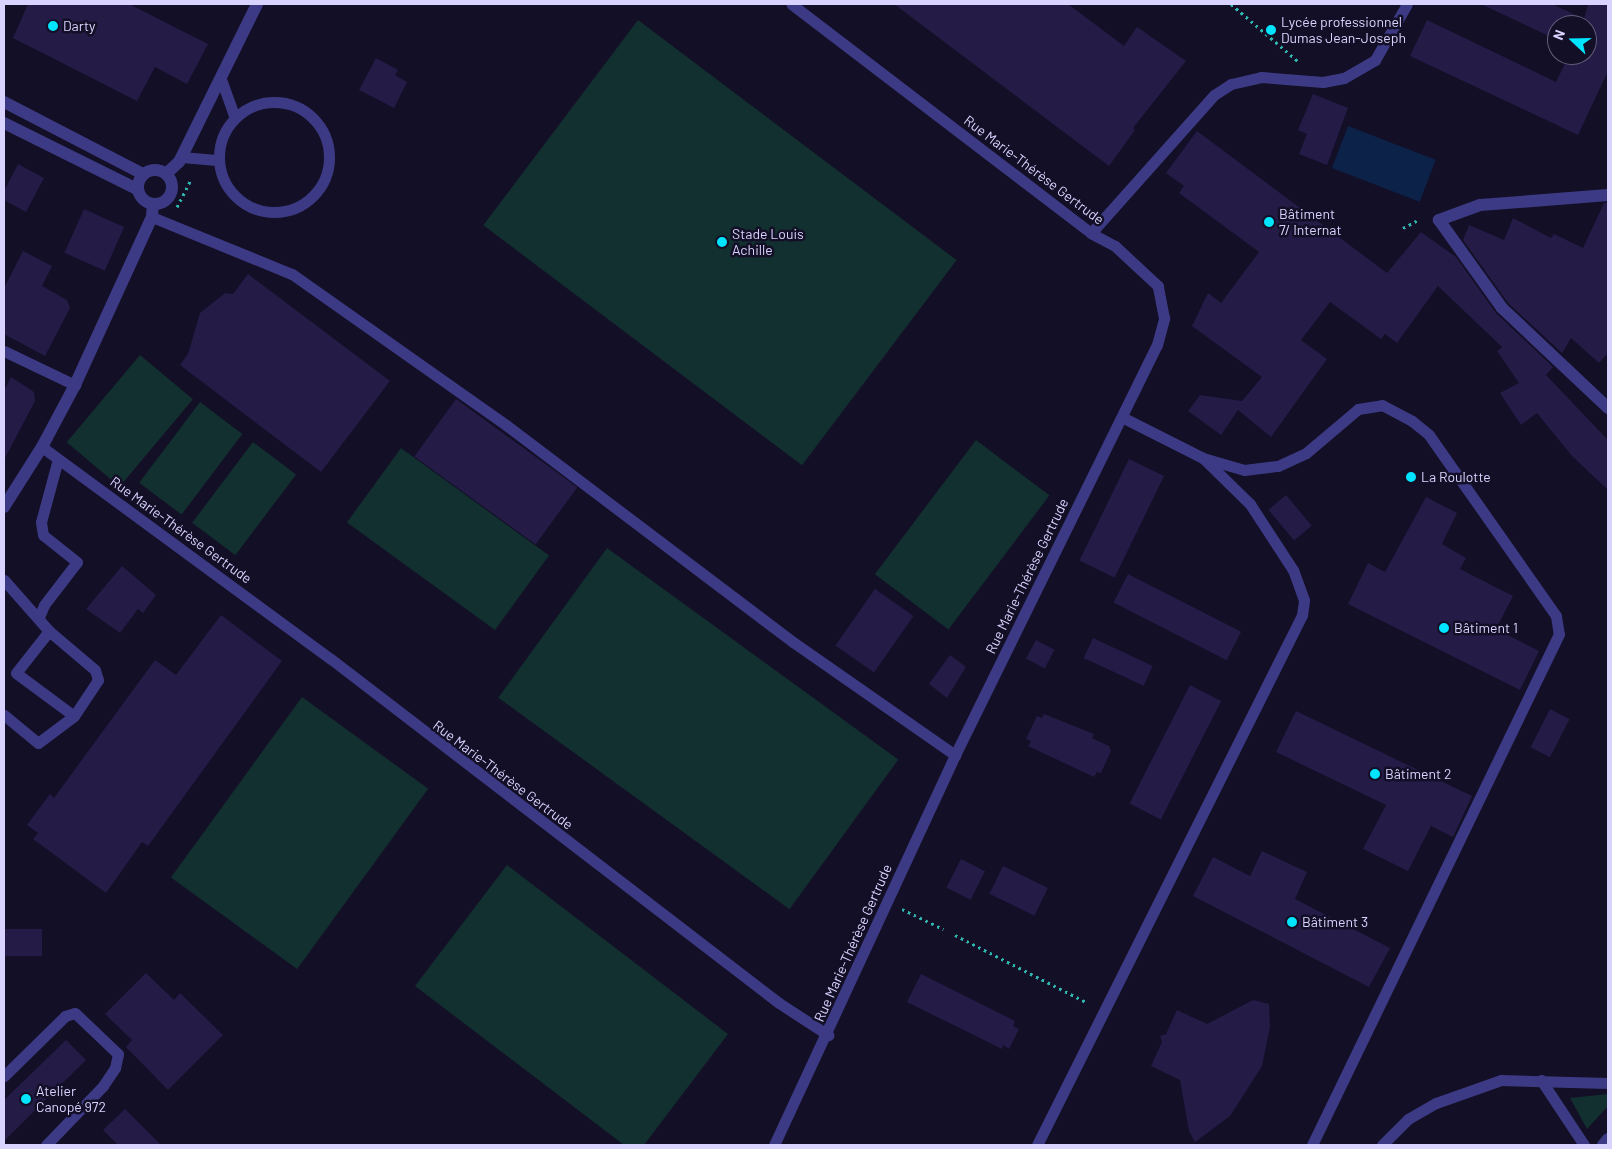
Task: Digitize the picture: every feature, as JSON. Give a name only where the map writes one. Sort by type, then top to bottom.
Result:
[{"type":"street","points":[[166,174],[182,157],[257,4]]},
{"type":"street","points":[[4,102],[143,174],[154,170],[166,174]]},
{"type":"street","points":[[4,123],[137,189],[142,199],[152,211]]},
{"type":"street","points":[[137,189],[143,174]]},
{"type":"street","points":[[4,507],[42,447],[74,385],[152,211],[171,192],[166,174]]},
{"type":"street","points":[[1608,195],[1480,205],[1439,220],[1502,308],[1608,408]]},
{"type":"street","points":[[1603,1145],[1608,1139]]},
{"type":"lane","name":"Rue Marie-Thérèse Gertrude","points":[[42,447],[331,659],[779,1003],[828,1035],[955,755],[1157,345],[1164,318],[1158,286],[1115,246],[1091,233],[792,4]]},
{"type":"lane","points":[[1091,233],[1214,95],[1231,84],[1261,77],[1323,82],[1344,78],[1375,60],[1407,4]]},
{"type":"lane","points":[[221,79],[235,118]]},
{"type":"lane","points":[[266,102],[301,108],[324,134],[328,169],[310,199],[278,213],[252,208],[231,192],[219,160],[226,130],[235,118],[266,102]]},
{"type":"lane","points":[[182,157],[219,160]]},
{"type":"lane","points":[[152,211],[292,274],[506,425],[793,642],[955,755]]},
{"type":"lane","points":[[4,351],[74,385]]},
{"type":"lane","points":[[1122,417],[1203,458],[1244,470],[1278,466],[1306,454],[1358,410],[1382,405],[1412,421],[1428,435],[1556,616],[1560,634],[1312,1145]]},
{"type":"lane","points":[[1037,1145],[1302,615],[1304,600],[1293,570],[1250,504],[1203,458]]},
{"type":"lane","points":[[39,616],[44,605],[77,562],[43,535],[41,522],[58,459]]},
{"type":"lane","points":[[4,580],[39,616],[49,631],[95,670],[98,680],[74,716],[38,743],[4,715]]},
{"type":"lane","points":[[49,631],[16,673],[74,716]]},
{"type":"lane","points":[[4,1076],[65,1016],[75,1014],[118,1054],[115,1068],[103,1086],[47,1145]]},
{"type":"lane","points":[[774,1145],[828,1035]]},
{"type":"lane","points":[[1382,1145],[1408,1119],[1436,1103],[1501,1080],[1608,1084]]},
{"type":"lane","points":[[1541,1080],[1584,1145]]},
{"type":"path","points":[[1231,4],[1323,82]]},
{"type":"path","points":[[888,902],[943,929]]},
{"type":"path","points":[[955,935],[1104,1011]]},
{"type":"green space","name":"Stade Louis Achille","points":[[638,20],[957,260],[802,465],[483,225]]},
{"type":"green space","points":[[140,355],[193,399],[120,487],[67,442]]},
{"type":"green space","points":[[200,402],[242,434],[182,515],[139,483]]},
{"type":"green space","points":[[976,440],[1049,495],[948,630],[875,574]]},
{"type":"green space","points":[[253,442],[296,474],[235,555],[192,523]]},
{"type":"green space","points":[[401,448],[549,556],[495,630],[347,522]]},
{"type":"green space","points":[[607,548],[898,760],[790,909],[498,698]]},
{"type":"green space","points":[[302,697],[428,789],[297,969],[171,877]]},
{"type":"green space","points":[[507,865],[728,1034],[644,1145],[624,1145],[415,986]]},
{"type":"green space","points":[[1608,1094],[1608,1106],[1587,1129],[1570,1098]]},
{"type":"water","points":[[1348,126],[1436,160],[1420,202],[1332,168]]},
{"type":"building","points":[[28,4],[129,4],[208,44],[187,84],[155,67],[137,101],[13,38]]},
{"type":"building","points":[[894,4],[1068,4],[1124,46],[1137,27],[1186,61],[1133,128],[1135,130],[1109,166]]},
{"type":"building","points":[[1481,4],[1552,4],[1575,15],[1547,15],[1547,35]]},
{"type":"building","points":[[1588,4],[1608,4],[1608,71],[1578,135],[1410,56],[1427,20],[1556,82],[1564,65],[1597,65],[1597,15],[1585,15]]},
{"type":"building","points":[[376,58],[398,70],[395,75],[407,82],[394,108],[359,90]]},
{"type":"building","points":[[1313,94],[1348,108],[1327,165],[1299,154],[1307,134],[1298,130]]},
{"type":"building","points":[[1197,131],[1387,273],[1421,232],[1456,257],[1496,313],[1553,367],[1546,375],[1608,440],[1608,490],[1572,456],[1537,413],[1521,425],[1500,393],[1519,383],[1497,351],[1502,347],[1438,286],[1397,343],[1385,334],[1381,339],[1330,302],[1301,340],[1327,359],[1271,437],[1238,410],[1221,435],[1188,411],[1200,395],[1242,401],[1262,377],[1192,326],[1208,293],[1221,303],[1259,252],[1179,193],[1184,186],[1166,173]]},
{"type":"building","points":[[18,164],[44,178],[26,212],[4,200],[4,191]]},
{"type":"building","points":[[1604,203],[1608,203],[1608,353],[1599,363],[1571,338],[1562,353],[1508,303],[1463,240],[1469,225],[1504,240],[1513,218],[1551,238],[1554,234],[1583,248]]},
{"type":"building","points":[[84,209],[124,227],[105,271],[64,253]]},
{"type":"building","points":[[23,251],[52,266],[42,286],[67,300],[70,308],[45,356],[4,334],[4,288]]},
{"type":"building","points":[[248,274],[390,381],[321,472],[180,365],[188,354],[200,313],[225,293],[233,294]]},
{"type":"building","points":[[11,377],[34,392],[35,401],[4,460],[4,391]]},
{"type":"building","points":[[456,399],[577,487],[536,545],[414,456]]},
{"type":"building","points":[[1129,459],[1164,476],[1115,578],[1079,561]]},
{"type":"building","points":[[1286,495],[1312,526],[1294,540],[1268,510]]},
{"type":"building","points":[[1426,497],[1457,513],[1442,544],[1466,558],[1460,569],[1513,596],[1496,629],[1539,651],[1520,690],[1348,604],[1368,563],[1385,572]]},
{"type":"building","points":[[122,566],[156,595],[143,613],[138,609],[120,633],[86,609]]},
{"type":"building","points":[[1128,574],[1241,632],[1227,660],[1113,603]]},
{"type":"building","points":[[875,589],[914,616],[874,672],[835,646]]},
{"type":"building","points":[[221,615],[282,661],[148,846],[142,842],[106,893],[33,839],[38,833],[27,825],[50,794],[54,798],[155,660],[176,675]]},
{"type":"building","points":[[1093,638],[1153,666],[1144,686],[1084,658]]},
{"type":"building","points":[[1036,640],[1055,650],[1045,668],[1026,659]]},
{"type":"building","points":[[950,655],[966,667],[947,698],[929,684]]},
{"type":"building","points":[[1190,685],[1221,701],[1161,819],[1130,804]]},
{"type":"building","points":[[1550,709],[1570,719],[1550,757],[1530,747]]},
{"type":"building","name":"Bâtiment 2","points":[[1296,711],[1472,796],[1453,837],[1431,826],[1408,871],[1363,849],[1386,805],[1276,752]]},
{"type":"building","points":[[1044,714],[1094,734],[1092,738],[1109,746],[1111,751],[1101,773],[1097,772],[1094,777],[1028,746],[1031,741],[1026,739],[1037,716],[1042,718]]},
{"type":"building","name":"Bâtiment 3","points":[[1262,851],[1307,872],[1295,899],[1390,948],[1369,987],[1193,896],[1213,857],[1250,876]]},
{"type":"building","points":[[961,859],[985,871],[971,900],[946,888]]},
{"type":"building","points":[[1003,866],[1048,888],[1034,916],[989,894]]},
{"type":"building","points":[[4,929],[42,929],[42,956],[4,956]]},
{"type":"building","points":[[146,973],[174,1000],[180,993],[223,1035],[168,1090],[126,1047],[132,1040],[105,1014]]},
{"type":"building","points":[[921,974],[1015,1021],[1013,1026],[1019,1029],[1009,1049],[1003,1045],[1002,1049],[907,1002]]},
{"type":"building","points":[[1253,1000],[1269,1004],[1270,1027],[1262,1066],[1230,1116],[1195,1142],[1189,1131],[1180,1080],[1151,1066],[1162,1042],[1160,1036],[1166,1034],[1177,1010],[1207,1024]]},
{"type":"building","points":[[66,1040],[86,1060],[4,1141],[4,1100]]},
{"type":"building","points":[[125,1109],[161,1145],[118,1145],[103,1130]]},
{"type":"place","name":"Darty","points":[[53,26]]},
{"type":"place","name":"Lycée professionnel Dumas Jean-Joseph","points":[[1271,30]]},
{"type":"place","name":"Bâtiment 7/ Internat","points":[[1269,222]]},
{"type":"place","name":"Stade Louis Achille","points":[[722,242]]},
{"type":"place","name":"La Roulotte","points":[[1411,477]]},
{"type":"place","name":"Bâtiment 1","points":[[1444,628]]},
{"type":"place","name":"Bâtiment 2","points":[[1375,774]]},
{"type":"place","name":"Bâtiment 3","points":[[1292,922]]},
{"type":"place","name":"Atelier Canopé 972","points":[[26,1099]]}]
